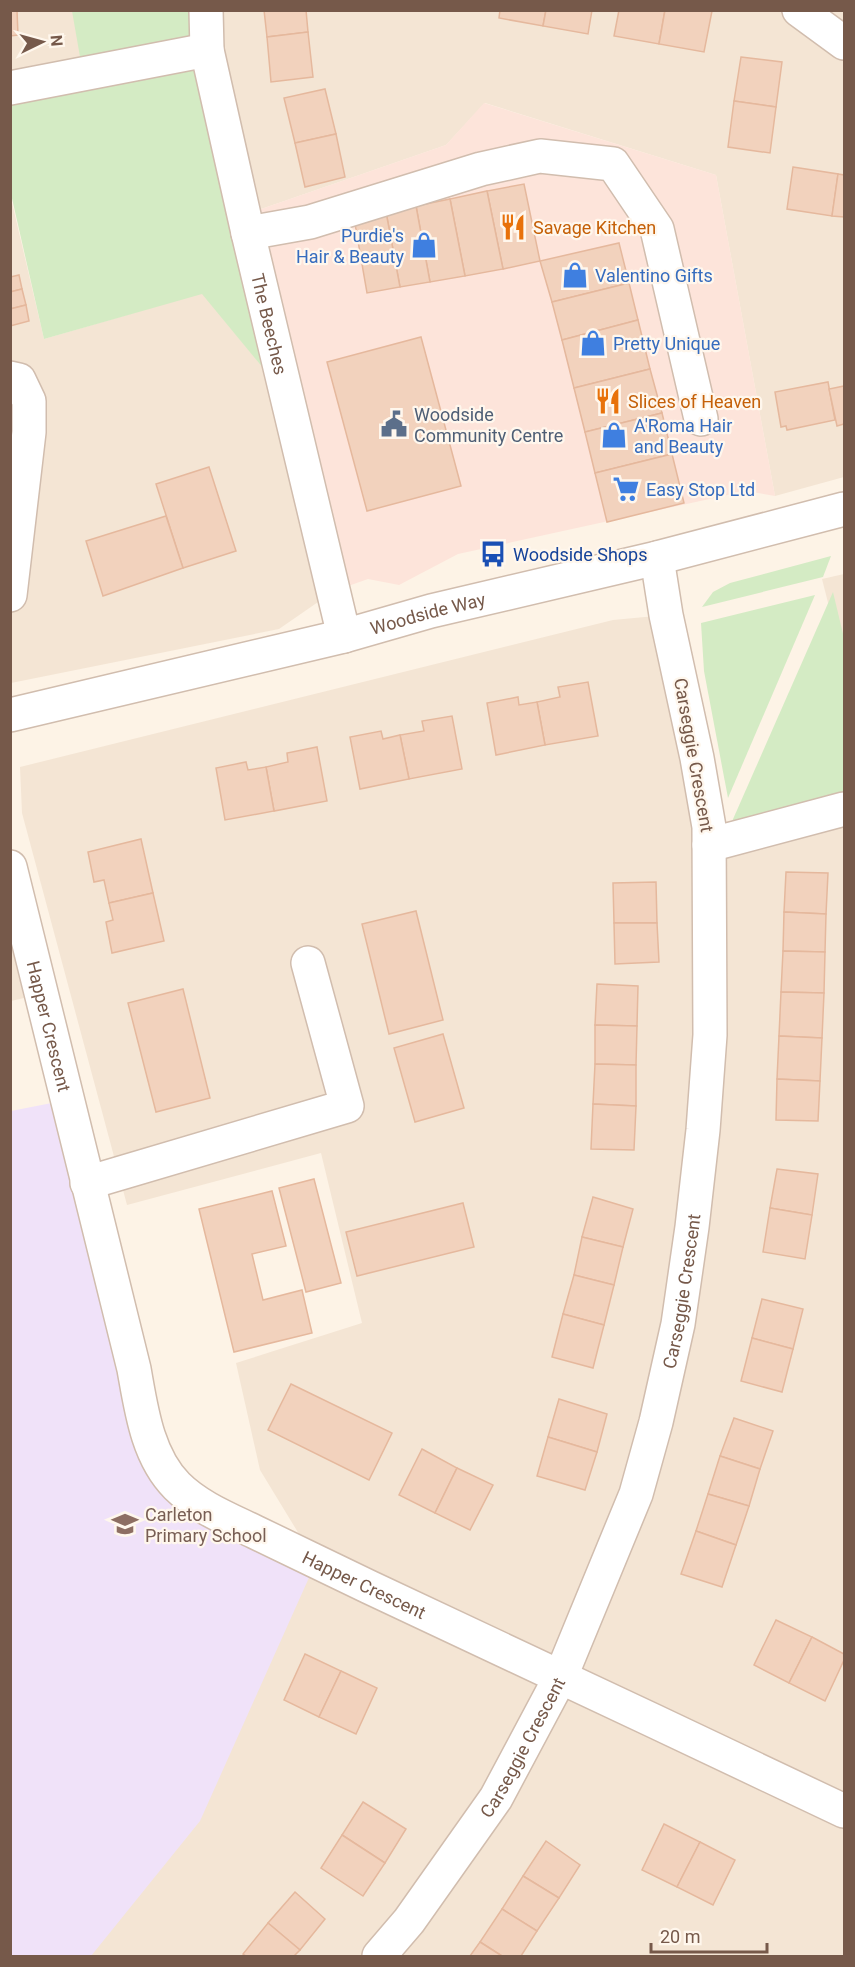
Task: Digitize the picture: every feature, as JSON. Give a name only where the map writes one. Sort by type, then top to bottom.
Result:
[{"type":"street","name":"The Beeches","points":[[206,10],[207,50],[344,636]]},
{"type":"street","points":[[798,10],[844,43]]},
{"type":"street","points":[[10,88],[207,50]]},
{"type":"street","points":[[248,233],[310,222],[481,169],[540,156],[612,164],[657,229],[701,418]]},
{"type":"street","points":[[10,378],[19,380],[29,401],[29,432],[10,595]]},
{"type":"street","name":"Woodside Way","points":[[10,715],[344,636],[431,611],[657,558],[844,509]]},
{"type":"street","name":"Carseggie Crescent","points":[[379,1956],[409,1922],[496,1798],[561,1676],[636,1494],[656,1422],[678,1324],[703,1130],[710,1035],[709,827],[697,758],[666,615],[657,558]]},
{"type":"street","points":[[709,845],[844,809]]},
{"type":"street","name":"Happer Crescent","points":[[10,867],[134,1369],[141,1406],[162,1467],[177,1486],[198,1502],[233,1521],[844,1811]]},
{"type":"street","points":[[87,1183],[347,1106],[308,963]]},
{"type":"shaded area","points":[[11,11],[844,11],[844,477],[775,496],[716,175],[485,103],[446,145],[244,215],[11,88]]},
{"type":"shaded area","points":[[484,103],[716,175],[775,496],[746,491],[458,554],[399,585],[368,579],[334,591],[244,215],[446,145]]},
{"type":"shaded area","points":[[10,194],[44,339],[202,293],[287,397],[334,591],[279,629],[11,683]]},
{"type":"shaded area","points":[[844,574],[844,666],[822,579]]},
{"type":"shaded area","points":[[666,615],[709,826],[844,794],[844,1956],[90,1956],[316,1562],[260,1470],[236,1363],[362,1323],[321,1153],[127,1205],[22,813],[20,767],[613,620]]},
{"type":"shaded area","points":[[11,944],[24,998],[10,1001]]},
{"type":"shaded area","name":"Carleton Primary School","points":[[67,1100],[162,1467],[316,1562],[200,1821],[91,1956],[11,1956],[11,1111]]},
{"type":"green space","points":[[72,11],[206,11],[287,397],[202,294],[44,339],[11,194],[10,88],[83,74]]},
{"type":"green space","points":[[831,556],[823,577],[702,607],[713,592],[730,583]]},
{"type":"green space","points":[[833,592],[844,638],[844,798],[730,826]]},
{"type":"green space","points":[[815,595],[728,798],[704,671],[701,623]]},
{"type":"building","points":[[10,10],[17,10],[18,35],[10,36]]},
{"type":"building","points":[[264,10],[306,10],[308,32],[267,37]]},
{"type":"building","points":[[500,10],[546,10],[543,26],[499,18]]},
{"type":"building","points":[[546,10],[592,10],[588,34],[543,26]]},
{"type":"building","points":[[619,10],[665,10],[659,44],[614,36]]},
{"type":"building","points":[[665,10],[712,11],[704,52],[659,44]]},
{"type":"building","points":[[308,32],[313,77],[271,82],[267,37]]},
{"type":"building","points":[[741,57],[782,62],[776,107],[734,101]]},
{"type":"building","points":[[325,89],[336,134],[295,143],[284,98]]},
{"type":"building","points":[[734,101],[776,107],[770,153],[728,147]]},
{"type":"building","points":[[336,134],[345,177],[305,187],[295,143]]},
{"type":"building","points":[[793,167],[838,174],[832,216],[787,209]]},
{"type":"building","points":[[838,174],[844,175],[844,217],[832,216]]},
{"type":"building","points":[[524,184],[540,261],[503,269],[487,191]]},
{"type":"building","points":[[487,191],[503,269],[465,276],[450,199]]},
{"type":"building","points":[[450,199],[465,276],[430,282],[416,206]]},
{"type":"building","points":[[416,206],[430,282],[400,287],[386,212]]},
{"type":"building","points":[[386,212],[400,287],[367,293],[354,218]]},
{"type":"building","points":[[619,243],[629,283],[552,302],[540,261]]},
{"type":"building","points":[[19,275],[22,289],[10,292],[10,277]]},
{"type":"building","points":[[629,283],[638,320],[562,340],[552,302]]},
{"type":"building","points":[[22,289],[26,305],[10,309],[10,292]]},
{"type":"building","points":[[26,305],[29,321],[10,326],[10,309]]},
{"type":"building","points":[[638,320],[650,369],[574,388],[562,340]]},
{"type":"building","name":"Woodside Community Centre","points":[[421,337],[461,486],[367,511],[327,362]]},
{"type":"building","points":[[650,369],[662,413],[585,432],[574,388]]},
{"type":"building","points":[[828,382],[835,420],[787,430],[786,426],[781,427],[775,392]]},
{"type":"building","points":[[844,386],[844,424],[837,426],[829,389]]},
{"type":"building","points":[[662,413],[672,454],[595,473],[585,432]]},
{"type":"building","points":[[672,454],[684,503],[607,522],[595,473]]},
{"type":"building","points":[[209,467],[236,551],[183,568],[156,484]]},
{"type":"building","points":[[166,516],[183,568],[103,596],[86,541]]},
{"type":"building","points":[[588,682],[598,736],[545,745],[537,702],[560,697],[558,687]]},
{"type":"building","points":[[518,697],[519,705],[537,702],[545,745],[496,755],[487,703]]},
{"type":"building","points":[[452,716],[462,769],[409,779],[400,735],[424,731],[422,721]]},
{"type":"building","points":[[381,731],[383,739],[400,735],[409,779],[360,789],[350,737]]},
{"type":"building","points":[[317,747],[327,801],[274,811],[266,767],[288,762],[287,753]]},
{"type":"building","points":[[246,762],[248,770],[266,767],[274,811],[225,820],[216,768]]},
{"type":"building","points":[[141,839],[153,893],[109,903],[104,880],[94,882],[88,852]]},
{"type":"building","points":[[786,872],[828,873],[826,914],[784,912]]},
{"type":"building","points":[[656,882],[657,923],[614,923],[613,883]]},
{"type":"building","points":[[153,893],[164,941],[112,953],[106,922],[113,920],[109,903]]},
{"type":"building","points":[[416,911],[443,1020],[389,1034],[362,924]]},
{"type":"building","points":[[784,912],[826,914],[825,952],[783,951]]},
{"type":"building","points":[[614,923],[657,923],[659,962],[615,964]]},
{"type":"building","points":[[783,951],[825,952],[824,993],[781,992]]},
{"type":"building","points":[[597,984],[638,986],[637,1026],[595,1025]]},
{"type":"building","points":[[183,989],[210,1098],[156,1112],[128,1003]]},
{"type":"building","points":[[781,992],[824,993],[822,1038],[779,1036]]},
{"type":"building","points":[[595,1025],[637,1026],[636,1065],[595,1064]]},
{"type":"building","points":[[443,1034],[464,1108],[415,1122],[394,1048]]},
{"type":"building","points":[[779,1036],[822,1038],[820,1081],[777,1079]]},
{"type":"building","points":[[595,1064],[636,1065],[636,1106],[593,1104]]},
{"type":"building","points":[[777,1079],[820,1081],[818,1121],[776,1120]]},
{"type":"building","points":[[593,1104],[636,1106],[634,1150],[591,1149]]},
{"type":"building","points":[[777,1169],[818,1174],[812,1215],[770,1208]]},
{"type":"building","points":[[314,1179],[341,1283],[306,1292],[279,1188]]},
{"type":"building","points":[[272,1191],[286,1246],[252,1254],[263,1300],[302,1290],[312,1333],[234,1352],[199,1209]]},
{"type":"building","points":[[593,1197],[633,1209],[623,1247],[582,1237]]},
{"type":"building","points":[[463,1203],[474,1247],[357,1276],[346,1232]]},
{"type":"building","points":[[770,1208],[812,1215],[805,1259],[763,1252]]},
{"type":"building","points":[[582,1237],[623,1247],[614,1285],[574,1275]]},
{"type":"building","points":[[574,1275],[614,1285],[604,1325],[563,1314]]},
{"type":"building","points":[[762,1299],[803,1309],[793,1349],[752,1338]]},
{"type":"building","points":[[563,1314],[604,1325],[593,1368],[552,1357]]},
{"type":"building","points":[[752,1338],[793,1349],[782,1392],[741,1381]]},
{"type":"building","points":[[291,1384],[392,1433],[369,1480],[268,1430]]},
{"type":"building","points":[[559,1399],[607,1414],[597,1452],[548,1437]]},
{"type":"building","points":[[734,1418],[773,1431],[760,1469],[720,1456]]},
{"type":"building","points":[[548,1437],[597,1452],[585,1490],[537,1476]]},
{"type":"building","points":[[422,1449],[457,1468],[435,1513],[399,1495]]},
{"type":"building","points":[[720,1456],[760,1469],[749,1506],[708,1494]]},
{"type":"building","points":[[457,1468],[493,1485],[470,1530],[435,1513]]},
{"type":"building","points":[[708,1494],[749,1506],[736,1545],[696,1531]]},
{"type":"building","points":[[696,1531],[736,1545],[722,1587],[681,1574]]},
{"type":"building","points":[[776,1620],[812,1637],[789,1683],[754,1665]]},
{"type":"building","points":[[812,1637],[844,1654],[844,1660],[825,1701],[789,1683]]},
{"type":"building","points":[[305,1654],[341,1671],[319,1717],[284,1700]]},
{"type":"building","points":[[341,1671],[377,1688],[356,1734],[319,1717]]},
{"type":"building","points":[[363,1802],[406,1829],[385,1863],[342,1835]]},
{"type":"building","points":[[664,1824],[700,1842],[677,1887],[642,1870]]},
{"type":"building","points":[[342,1835],[385,1863],[363,1896],[321,1868]]},
{"type":"building","points":[[546,1841],[580,1865],[559,1898],[523,1876]]},
{"type":"building","points":[[700,1842],[735,1860],[713,1905],[677,1887]]},
{"type":"building","points":[[523,1876],[559,1898],[537,1931],[502,1909]]},
{"type":"building","points":[[295,1892],[325,1919],[300,1950],[268,1923]]},
{"type":"building","points":[[502,1909],[537,1931],[521,1956],[502,1956],[480,1942]]},
{"type":"building","points":[[268,1923],[300,1950],[294,1956],[246,1956],[243,1954]]},
{"type":"building","points":[[480,1942],[502,1956],[470,1956]]},
{"type":"place","name":"Savage Kitchen","points":[[513,227]]},
{"type":"place","name":"Purdie's Hair & Beauty","points":[[424,245]]},
{"type":"place","name":"Valentino Gifts","points":[[575,275]]},
{"type":"place","name":"Pretty Unique","points":[[593,343]]},
{"type":"place","name":"Slices of Heaven","points":[[608,401]]},
{"type":"place","name":"Woodside Community Centre","points":[[394,424]]},
{"type":"place","name":"A'Roma Hair and Beauty","points":[[614,435]]},
{"type":"place","name":"Easy Stop Ltd","points":[[626,489]]},
{"type":"place","name":"Woodside Shops","points":[[493,554]]},
{"type":"place","name":"Carleton Primary School","points":[[125,1524]]}]
